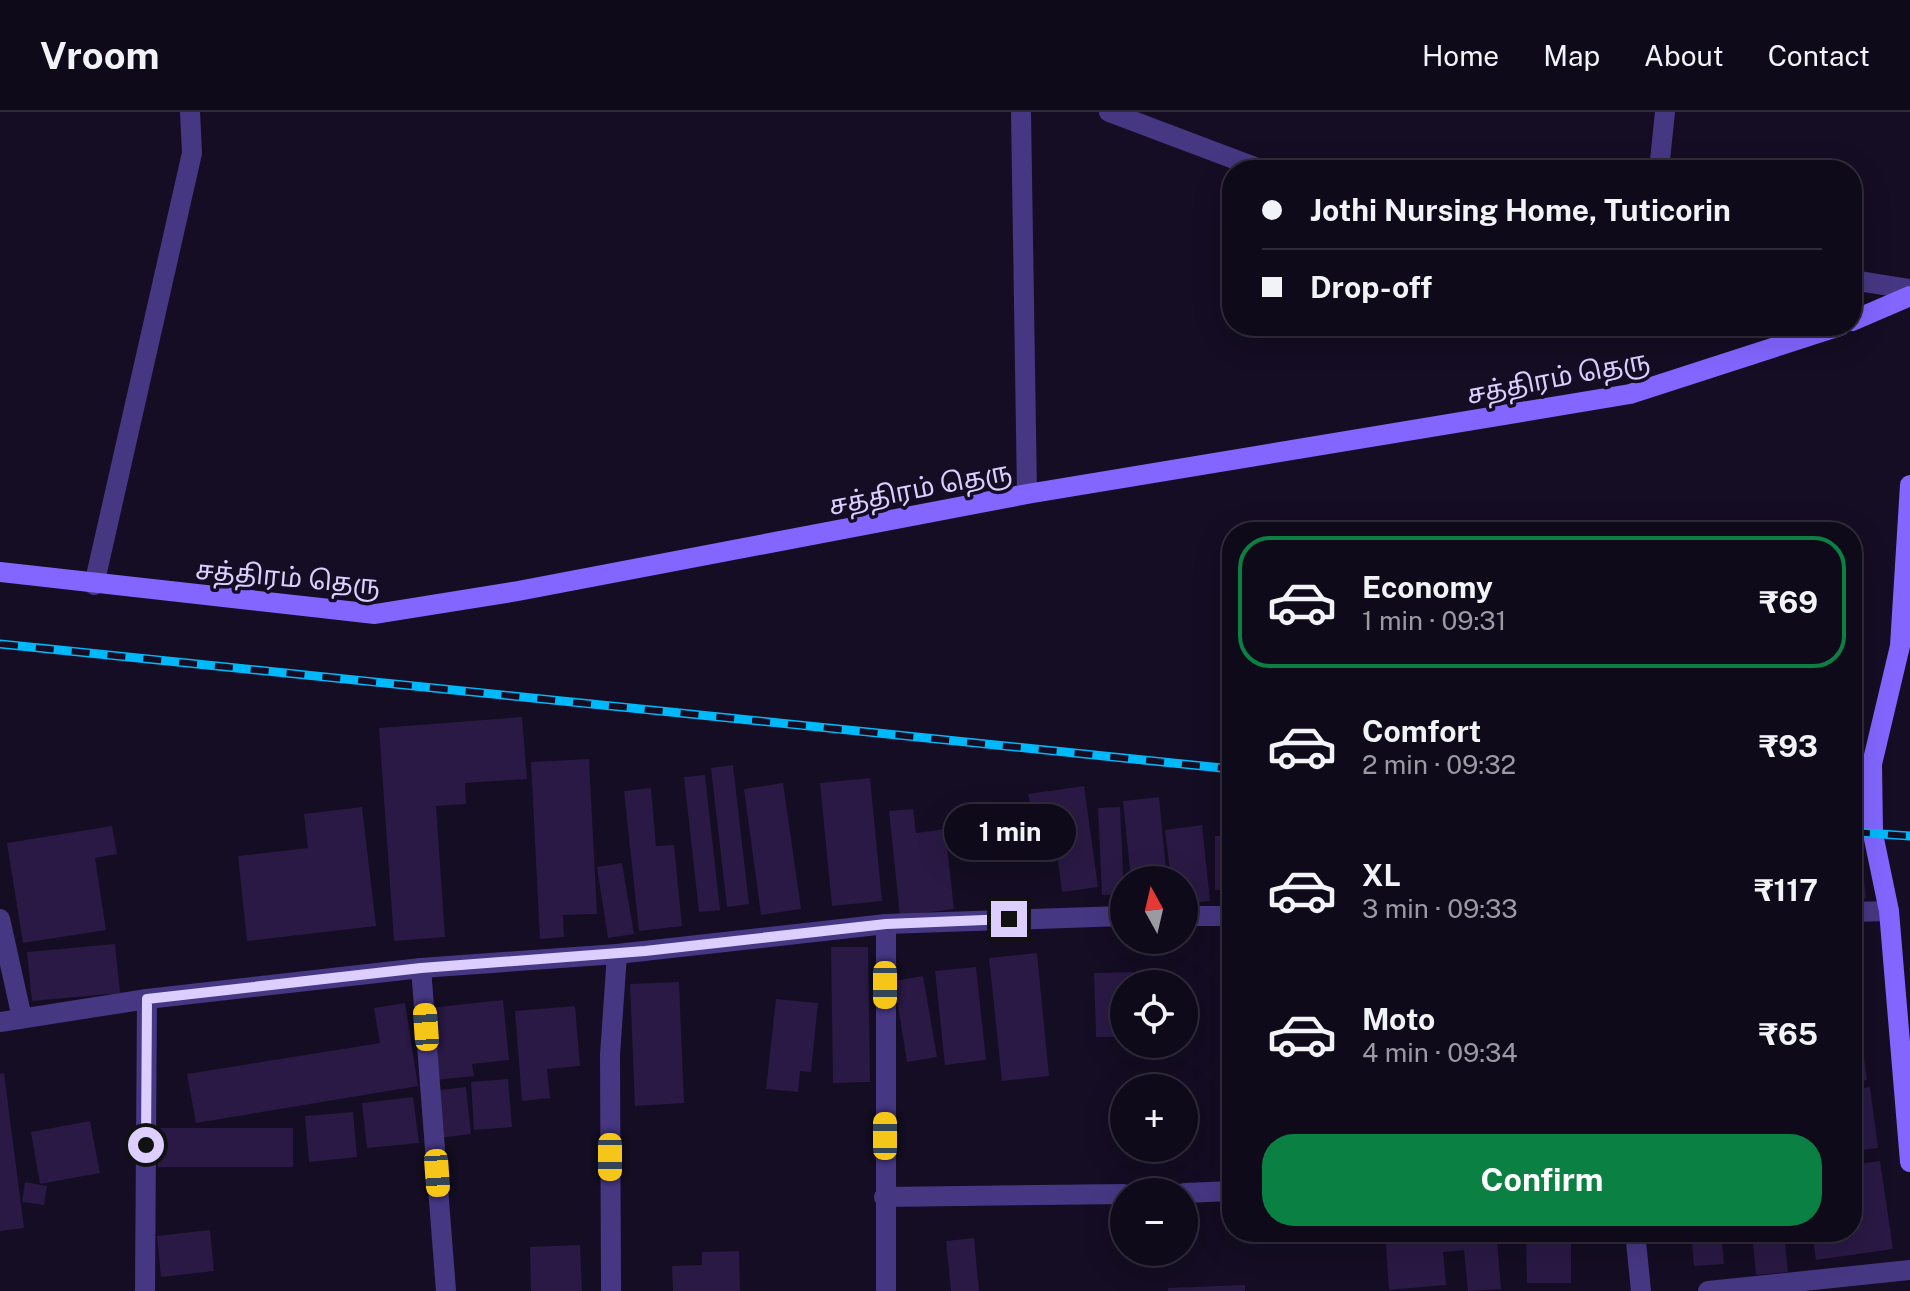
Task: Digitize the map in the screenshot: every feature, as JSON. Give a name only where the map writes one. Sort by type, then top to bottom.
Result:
[{"type":"street","points":[[94,585],[192,153],[190,112]]},
{"type":"street","points":[[1021,112],[1027,494]]},
{"type":"street","points":[[1109,112],[1236,160]]},
{"type":"street","points":[[1660,160],[1665,112]]},
{"type":"street","points":[[1862,282],[1910,289]]},
{"type":"street","points":[[1862,317],[1910,296]]},
{"type":"street","name":"சத்திரம் தெரு","points":[[0,572],[94,585],[375,614],[518,591],[1027,494],[1630,394],[1809,336]]},
{"type":"street","points":[[1910,485],[1905,645],[1872,764],[1873,834],[1889,911],[1910,1162]]},
{"type":"street","points":[[1862,912],[1889,911]]},
{"type":"street","points":[[0,1022],[147,999],[421,968],[617,954],[886,924],[1110,916]]},
{"type":"street","points":[[1198,916],[1222,916]]},
{"type":"street","points":[[0,919],[22,1018]]},
{"type":"street","points":[[886,924],[886,1291]]},
{"type":"street","points":[[611,1291],[610,1055],[617,954]]},
{"type":"street","points":[[421,968],[446,1291]]},
{"type":"street","points":[[145,1291],[147,999]]},
{"type":"street","points":[[1198,1192],[1222,1191]]},
{"type":"street","points":[[884,1197],[1110,1194]]},
{"type":"street","points":[[1636,1242],[1641,1291]]},
{"type":"street","points":[[1708,1291],[1910,1270]]},
{"type":"building","points":[[522,717],[527,779],[465,783],[466,804],[436,806],[445,937],[394,941],[379,728]]},
{"type":"building","points":[[589,759],[597,914],[563,915],[564,937],[540,939],[531,762]]},
{"type":"building","points":[[733,765],[749,904],[727,907],[711,768]]},
{"type":"building","points":[[705,775],[720,910],[699,912],[684,777]]},
{"type":"building","points":[[870,778],[882,901],[832,906],[820,783]]},
{"type":"building","points":[[783,783],[801,909],[761,915],[744,789]]},
{"type":"building","points":[[1084,786],[1098,887],[1062,892],[1052,813],[1032,816],[1028,794]]},
{"type":"building","points":[[651,788],[656,846],[674,845],[682,926],[639,931],[624,791]]},
{"type":"building","points":[[1159,797],[1166,866],[1130,866],[1123,801]]},
{"type":"building","points":[[362,807],[376,926],[247,941],[238,856],[308,848],[304,814]]},
{"type":"building","points":[[1120,807],[1123,866],[1110,866],[1110,895],[1102,895],[1098,808]]},
{"type":"building","points":[[913,809],[916,833],[945,829],[954,909],[900,916],[889,811]]},
{"type":"building","points":[[1202,825],[1210,901],[1198,902],[1198,866],[1169,866],[1165,830]]},
{"type":"building","points":[[112,826],[117,854],[95,858],[106,930],[23,943],[7,843]]},
{"type":"building","points":[[1215,836],[1222,836],[1222,890],[1215,890]]},
{"type":"building","points":[[622,863],[634,934],[608,938],[597,867]]},
{"type":"building","points":[[1862,864],[1866,898],[1862,898]]},
{"type":"building","points":[[115,944],[120,993],[32,1001],[27,952]]},
{"type":"building","points":[[831,947],[868,947],[870,1082],[833,1083]]},
{"type":"building","points":[[1037,953],[1049,1076],[1002,1081],[989,958]]},
{"type":"building","points":[[976,967],[986,1060],[945,1065],[935,971]]},
{"type":"building","points":[[1094,973],[1110,973],[1110,1037],[1096,1037]]},
{"type":"building","points":[[923,976],[937,1057],[907,1062],[894,981]]},
{"type":"building","points":[[679,982],[684,1103],[635,1106],[630,984]]},
{"type":"building","points":[[776,999],[818,1003],[811,1072],[800,1071],[798,1092],[766,1089]]},
{"type":"building","points":[[503,1000],[509,1060],[472,1064],[474,1076],[436,1080],[429,1008]]},
{"type":"building","points":[[405,1003],[418,1086],[196,1123],[187,1074],[380,1043],[374,1008]]},
{"type":"building","points":[[575,1006],[580,1066],[547,1069],[550,1098],[522,1101],[515,1011]]},
{"type":"building","points":[[1862,1043],[1867,1080],[1862,1081]]},
{"type":"building","points":[[4,1073],[24,1228],[0,1231],[0,1074]]},
{"type":"building","points":[[508,1079],[512,1127],[474,1130],[471,1082]]},
{"type":"building","points":[[466,1087],[471,1134],[438,1138],[432,1091]]},
{"type":"building","points":[[1870,1087],[1878,1148],[1862,1150],[1862,1088]]},
{"type":"building","points":[[413,1097],[419,1143],[367,1148],[362,1103]]},
{"type":"building","points":[[353,1112],[357,1157],[309,1162],[305,1116]]},
{"type":"building","points":[[90,1121],[100,1173],[40,1184],[31,1132]]},
{"type":"building","points":[[158,1128],[293,1128],[293,1167],[158,1167]]},
{"type":"building","points":[[1880,1161],[1893,1249],[1816,1260],[1813,1242],[1862,1242],[1862,1164]]},
{"type":"building","points":[[25,1182],[47,1186],[44,1205],[22,1202]]},
{"type":"building","points":[[210,1230],[214,1271],[161,1277],[157,1236]]},
{"type":"building","points":[[974,1238],[979,1291],[951,1291],[946,1241]]},
{"type":"building","points":[[1386,1242],[1497,1242],[1501,1289],[1468,1291],[1464,1250],[1443,1252],[1446,1285],[1389,1290]]},
{"type":"building","points":[[1526,1242],[1571,1242],[1571,1283],[1527,1283]]},
{"type":"building","points":[[1692,1242],[1722,1242],[1724,1264],[1694,1266]]},
{"type":"building","points":[[1753,1242],[1785,1242],[1788,1272],[1756,1275]]},
{"type":"building","points":[[580,1245],[582,1291],[531,1291],[530,1247]]},
{"type":"building","points":[[739,1251],[740,1291],[673,1291],[672,1266],[702,1265],[702,1252]]},
{"type":"building","points":[[1245,1285],[1245,1291],[1168,1291],[1168,1288]]},
{"type":"railway","points":[[0,644],[1222,768]]},
{"type":"railway","points":[[1862,833],[1910,836]]},
{"type":"route","points":[[146,1145],[147,999],[421,968],[645,951],[886,924],[1009,919]]}]
